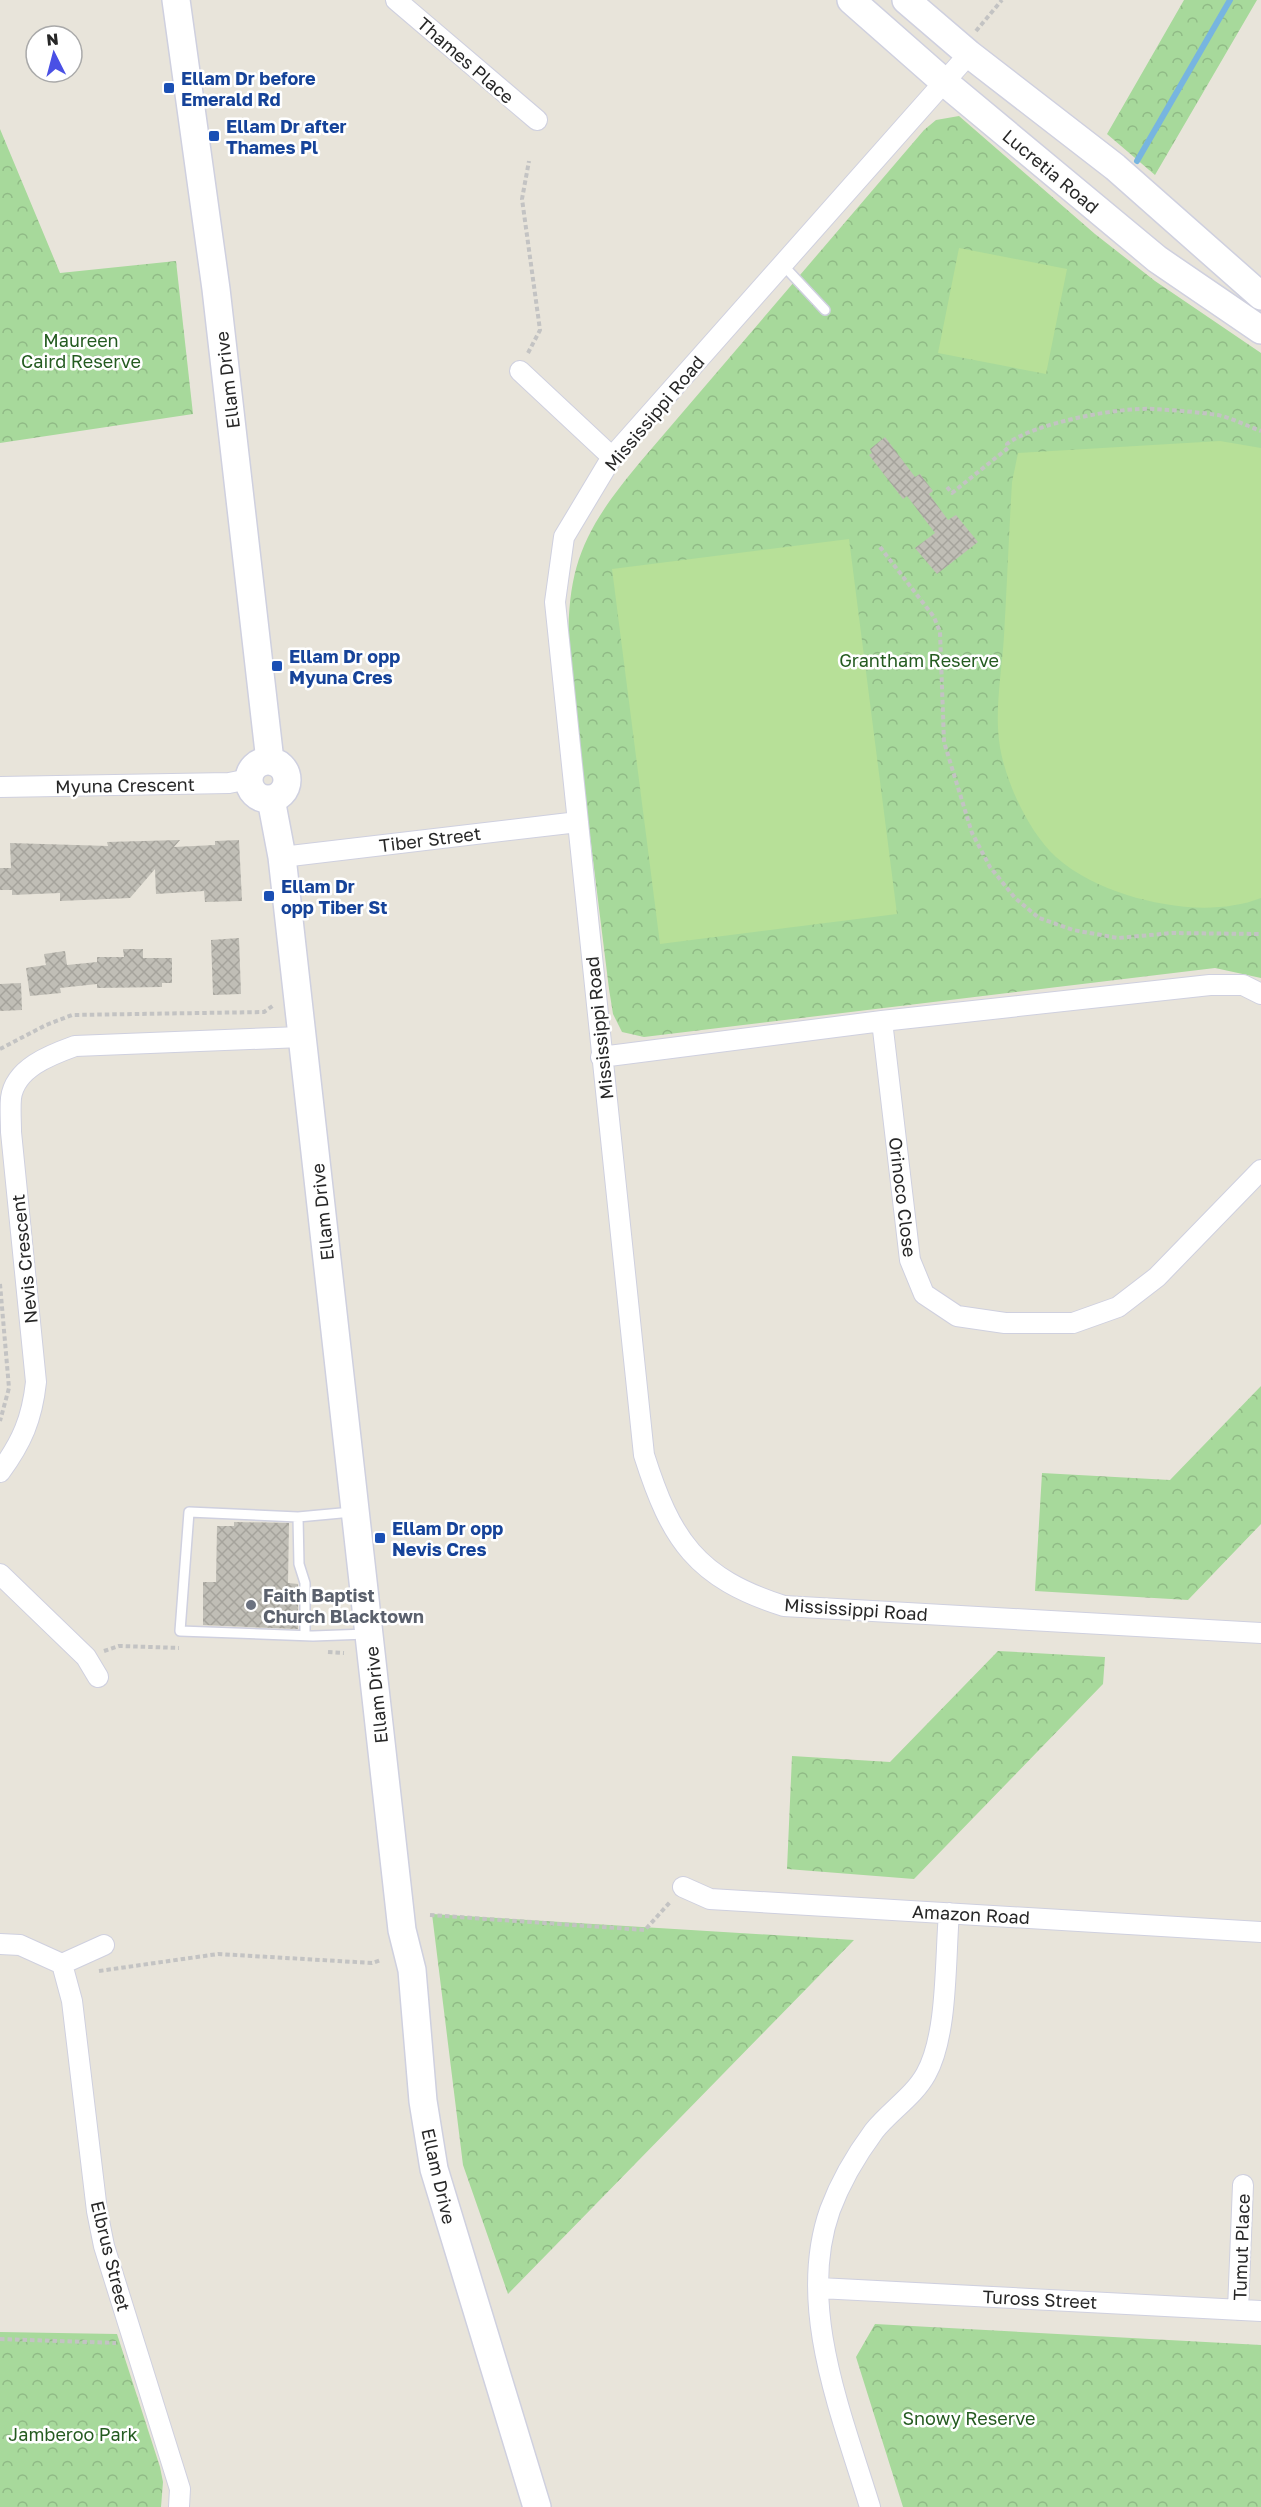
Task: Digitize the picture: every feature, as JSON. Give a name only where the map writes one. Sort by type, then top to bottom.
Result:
[{"type":"street","name":"Ellam Drive","points":[[176,0],[216,290],[270,761]]},
{"type":"street","name":"Thames Place","points":[[396,0],[537,120]]},
{"type":"street","name":"Lucretia Road","points":[[851,0],[943,81],[1157,259],[1261,330]]},
{"type":"street","points":[[906,0],[965,51],[1114,167],[1261,296]]},
{"type":"street","name":"Mississippi Road","points":[[965,51],[943,81],[612,457],[564,537],[555,602],[644,1455],[659,1502],[681,1542],[717,1576],[750,1596],[784,1606],[1261,1633]]},
{"type":"street","points":[[520,371],[612,457]]},
{"type":"street","points":[[270,761],[281,766],[287,776],[285,788],[272,798],[256,794],[249,779],[258,764],[270,761]]},
{"type":"street","name":"Myuna Crescent","points":[[0,787],[229,783],[249,779]]},
{"type":"street","name":"Ellam Drive","points":[[272,798],[282,857],[402,1930],[412,1970],[428,2137],[450,2228],[537,2507]]},
{"type":"street","name":"Tiber Street","points":[[282,857],[578,822]]},
{"type":"street","points":[[601,1057],[882,1021],[1210,985],[1243,985],[1261,994]]},
{"type":"street","name":"Orinoco Close","points":[[882,1021],[910,1260],[924,1294],[957,1316],[1005,1323],[1073,1323],[1118,1306],[1157,1277],[1261,1170]]},
{"type":"street","name":"Nevis Crescent","points":[[0,1472],[20,1443],[32,1412],[36,1382],[11,1132],[5,1094],[23,1074],[46,1056],[75,1046],[301,1037]]},
{"type":"street","points":[[0,1574],[86,1657],[98,1677]]},
{"type":"street","name":"Amazon Road","points":[[683,1887],[710,1899],[1261,1932]]},
{"type":"street","points":[[870,2507],[819,2332],[822,2250],[830,2211],[853,2164],[875,2130],[926,2075],[938,2044],[949,1913]]},
{"type":"street","points":[[0,1944],[20,1945],[64,1971],[104,1945]]},
{"type":"street","name":"Elbrus Street","points":[[64,1971],[72,2001],[97,2211],[104,2246],[180,2489],[179,2507]]},
{"type":"street","name":"Tumut Place","points":[[1238,2310],[1243,2185]]},
{"type":"street","name":"Tuross Street","points":[[819,2288],[1261,2311]]},
{"type":"lane","points":[[782,264],[825,310]]},
{"type":"lane","points":[[356,1512],[298,1517],[189,1512],[180,1631],[305,1635],[369,1634]]},
{"type":"lane","points":[[298,1517],[299,1564],[305,1583],[305,1635]]},
{"type":"path","points":[[965,51],[1002,0]]},
{"type":"path","points":[[520,371],[540,330],[522,199],[529,161]]},
{"type":"path","points":[[947,487],[952,493],[1008,448],[1007,444],[1012,440],[1043,426],[1104,414],[1151,409],[1220,416],[1261,431]]},
{"type":"path","points":[[880,547],[934,617],[940,632],[944,742],[972,833],[990,867],[1015,898],[1039,918],[1073,930],[1118,938],[1172,933],[1261,934]]},
{"type":"path","points":[[0,1049],[46,1024],[72,1015],[264,1012],[274,1005]]},
{"type":"path","points":[[0,1284],[9,1388],[0,1421]]},
{"type":"path","points":[[86,1657],[119,1646],[190,1648]]},
{"type":"path","points":[[321,1652],[344,1653]]},
{"type":"path","points":[[430,1915],[645,1930],[683,1887]]},
{"type":"path","points":[[64,1971],[218,1954],[372,1963],[381,1960]]},
{"type":"path","points":[[0,2339],[134,2344]]},
{"type":"green space","points":[[1184,0],[1257,0],[1155,175],[1107,134]]},
{"type":"green space","name":"Grantham Reserve","points":[[959,116],[1095,234],[1155,281],[1261,353],[1261,978],[1215,968],[644,1037],[622,1032],[613,1014],[609,989],[569,666],[570,603],[581,554],[603,510],[641,461],[924,130],[936,120]]},
{"type":"green space","name":"Maureen Caird Reserve","points":[[0,129],[60,273],[176,261],[193,414],[0,443]]},
{"type":"green space","points":[[959,248],[1067,269],[1046,374],[938,353]]},
{"type":"green space","points":[[1220,441],[1261,448],[1261,898],[1211,908],[1177,906],[1127,895],[1090,880],[1056,857],[1027,819],[1011,787],[1001,755],[998,701],[1004,636],[1012,482],[1018,453]]},
{"type":"green space","points":[[849,539],[897,914],[660,944],[612,569]]},
{"type":"green space","points":[[1261,1386],[1261,1524],[1188,1600],[1035,1591],[1042,1473],[1170,1480]]},
{"type":"green space","points":[[998,1651],[1105,1657],[1103,1684],[914,1879],[787,1869],[792,1756],[890,1762]]},
{"type":"green space","points":[[432,1914],[854,1940],[508,2294],[463,2165]]},
{"type":"green space","name":"Snowy Reserve","points":[[875,2324],[1261,2345],[1261,2507],[903,2507],[856,2357]]},
{"type":"green space","name":"Jamberoo Park","points":[[0,2332],[117,2334],[160,2467],[163,2482],[161,2507],[0,2507]]},
{"type":"building","points":[[885,437],[915,477],[920,474],[933,491],[929,494],[948,520],[956,515],[978,542],[937,574],[915,548],[935,533],[907,496],[903,499],[869,455],[872,453],[870,449]]},
{"type":"building","points":[[180,840],[174,847],[215,845],[215,841],[239,840],[242,901],[205,902],[204,891],[156,894],[155,869],[130,898],[60,901],[60,893],[12,895],[12,890],[0,890],[0,868],[11,868],[10,843],[108,846],[107,842]]},
{"type":"building","points":[[239,938],[241,994],[213,995],[211,940]]},
{"type":"building","points":[[123,949],[143,949],[143,958],[172,958],[172,983],[162,983],[162,987],[97,988],[97,984],[60,988],[61,993],[30,996],[26,968],[46,965],[44,954],[65,951],[67,965],[97,962],[97,957],[124,957]]},
{"type":"building","points":[[21,983],[22,1010],[0,1011],[0,984]]},
{"type":"building","points":[[234,1522],[289,1523],[288,1583],[298,1584],[298,1629],[203,1625],[203,1582],[216,1582],[217,1526],[234,1526]]},
{"type":"waterway","points":[[1137,161],[1230,0]]},
{"type":"place","name":"Ellam Dr before Emerald Rd","points":[[169,88]]},
{"type":"place","name":"Ellam Dr after Thames Pl","points":[[214,136]]},
{"type":"place","name":"Ellam Dr opp Myuna Cres","points":[[277,666]]},
{"type":"place","name":"Ellam Dr opp Tiber St","points":[[269,896]]},
{"type":"place","name":"Ellam Dr opp Nevis Cres","points":[[380,1538]]},
{"type":"place","name":"Faith Baptist Church Blacktown","points":[[251,1605]]}]
